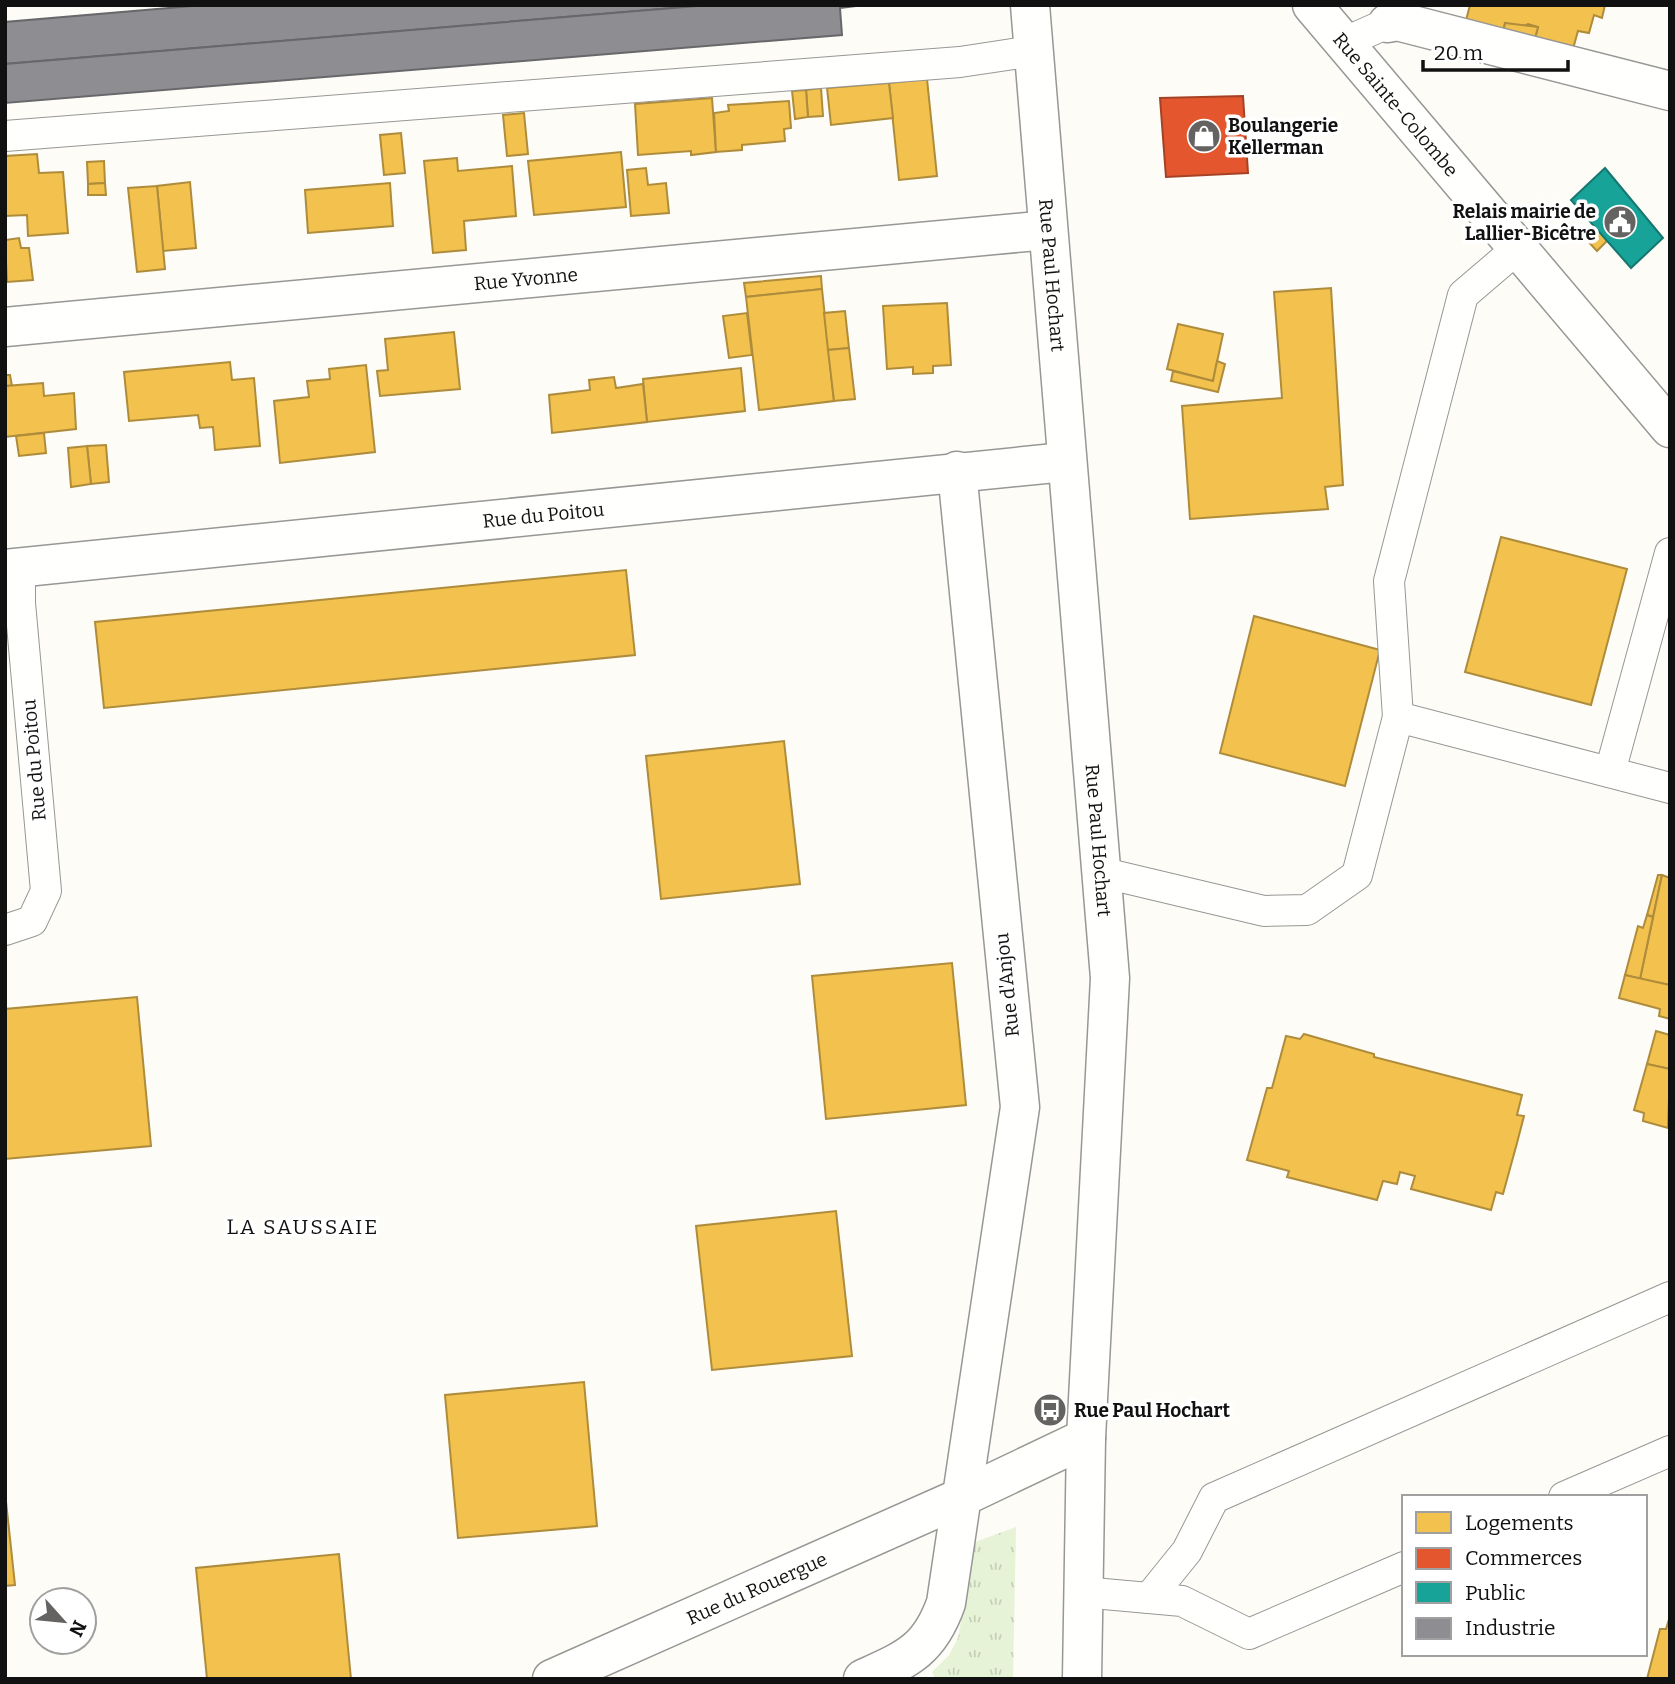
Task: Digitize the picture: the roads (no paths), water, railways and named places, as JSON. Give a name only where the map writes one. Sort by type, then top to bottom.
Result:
[{"type":"street","name":"Rue Paul Hochart","points":[[1030,5],[1065,463],[1110,978],[1086,1438],[1082,1679]]},
{"type":"street","name":"Rue Sainte-Colombe","points":[[1312,5],[1670,428]]},
{"type":"street","points":[[1388,23],[1397,20],[1670,91]]},
{"type":"street","name":"Rue Yvonne","points":[[5,327],[1048,230]]},
{"type":"street","name":"Rue du Poitou","points":[[13,568],[957,471],[1065,463]]},
{"type":"street","name":"Rue d'Anjou","points":[[957,471],[1020,1107],[962,1497]]},
{"type":"street","name":"Rue du Rouergue","points":[[552,1679],[962,1497],[1086,1438]]},
{"type":"street","points":[[863,1679],[901,1661],[936,1632],[946,1603],[962,1497]]},
{"type":"lane","points":[[1343,43],[1388,23]]},
{"type":"lane","points":[[5,136],[960,62],[1033,51]]},
{"type":"lane","points":[[1100,872],[1264,911],[1307,910],[1357,875],[1398,717],[1389,581],[1463,295],[1518,248]]},
{"type":"lane","points":[[1610,772],[1670,553]]},
{"type":"lane","name":"Rue du Poitou","points":[[5,930],[32,921],[46,891],[20,603],[13,568]]},
{"type":"lane","points":[[1398,717],[1670,788]]},
{"type":"lane","points":[[1149,1598],[1187,1551],[1214,1498],[1670,1297]]},
{"type":"lane","points":[[1569,1495],[1670,1451]]},
{"type":"lane","points":[[1082,1592],[1182,1601],[1249,1634],[1402,1567]]},
{"type":"place","name":"Boulangerie Kellerman","points":[[1204,136]]},
{"type":"place","name":"Relais mairie de Lallier-Bicêtre","points":[[1620,222]]},
{"type":"place","name":"Rue Paul Hochart","points":[[1050,1410]]},
{"type":"district","name":"LA SAUSSAIE","points":[[303,1227]]}]
